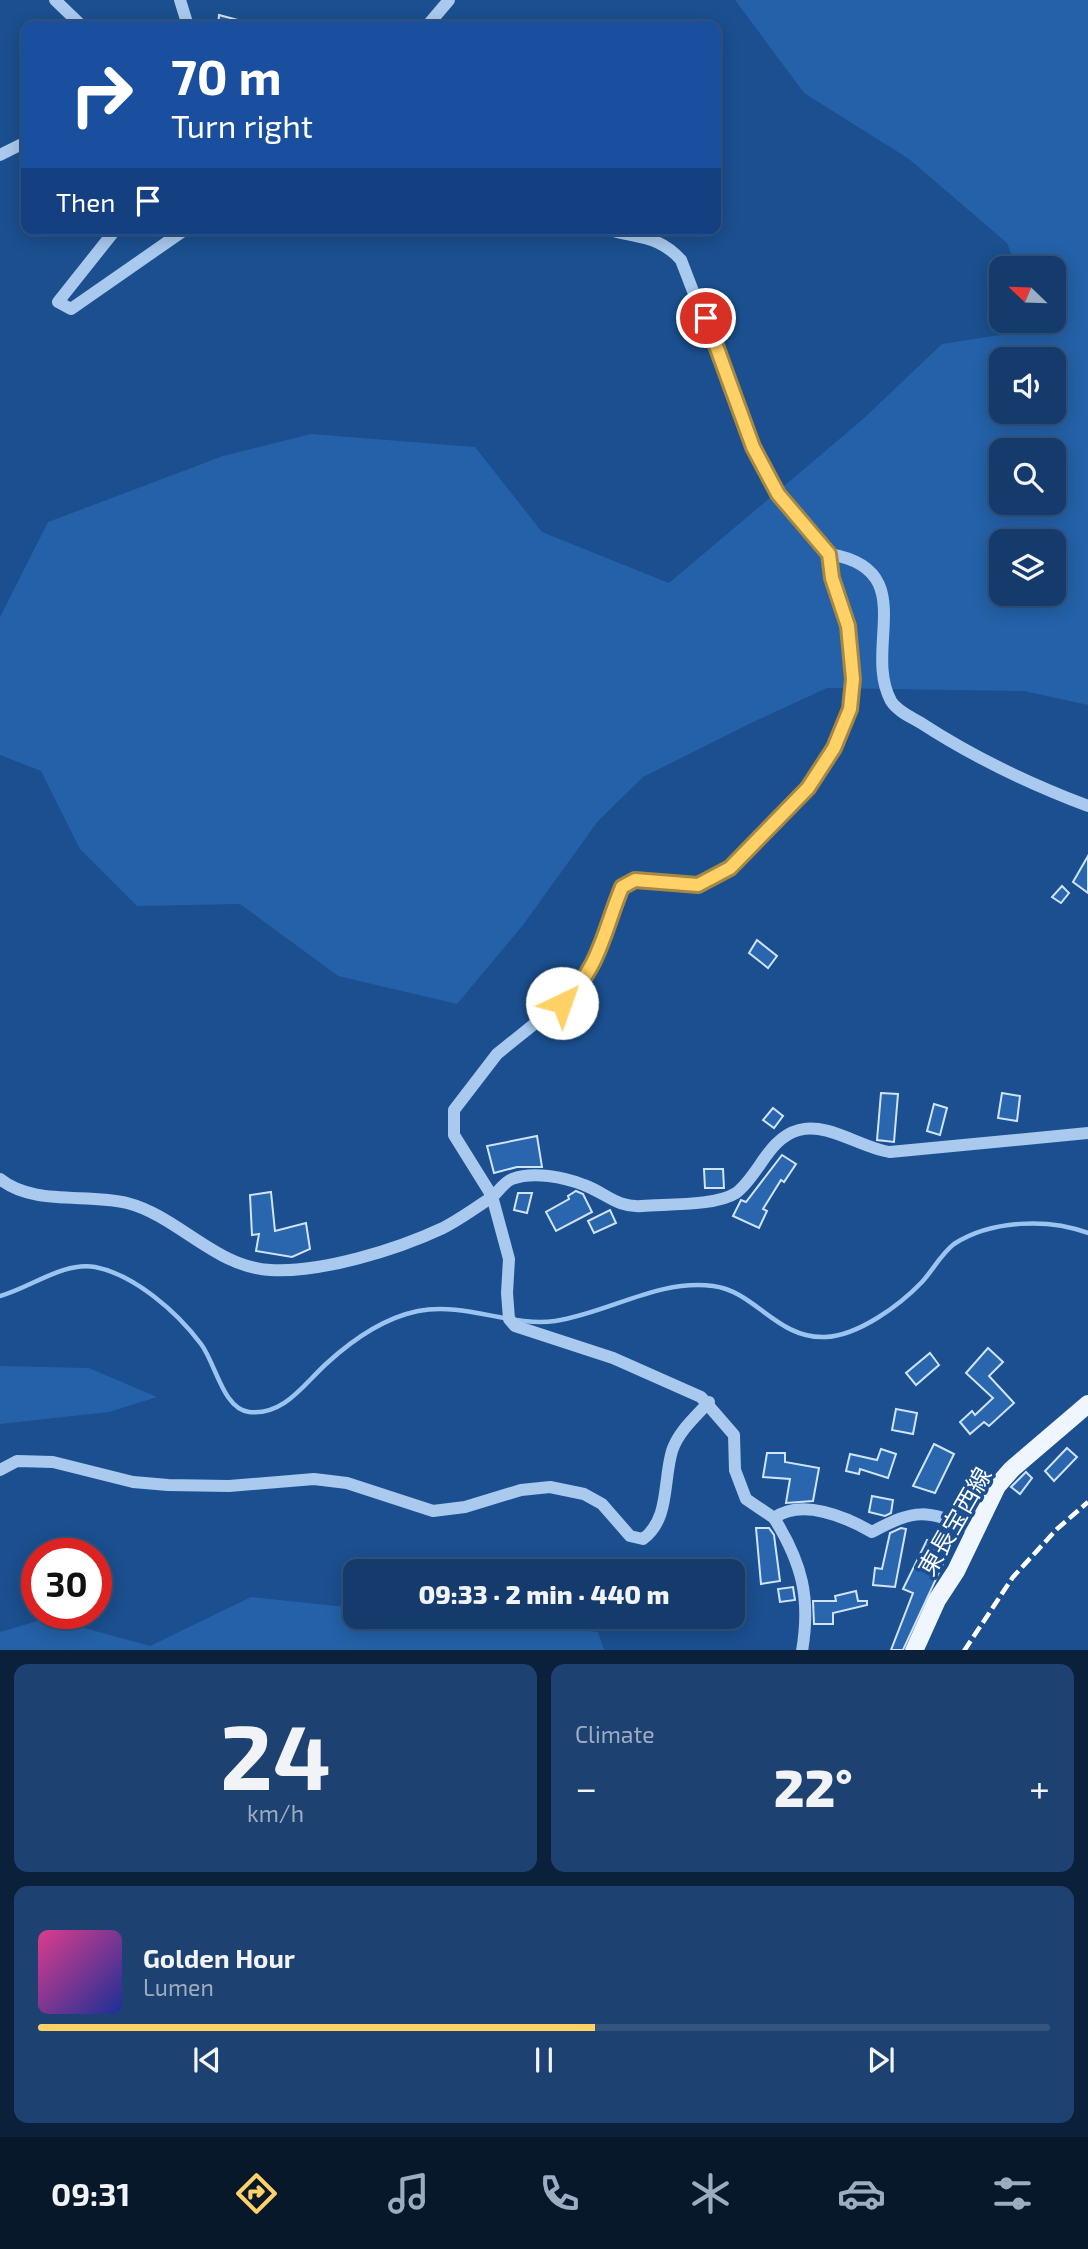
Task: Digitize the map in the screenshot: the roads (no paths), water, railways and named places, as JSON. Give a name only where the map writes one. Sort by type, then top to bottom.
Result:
[{"type":"main road","name":"東長宝西線","points":[[914,1650],[998,1486],[1012,1469],[1088,1404]]},
{"type":"street","points":[[55,0],[77,21]]},
{"type":"street","points":[[180,0],[186,21]]},
{"type":"street","points":[[431,21],[449,0]]},
{"type":"street","points":[[0,155],[21,144]]},
{"type":"street","points":[[111,235],[58,302],[71,309],[177,235]]},
{"type":"street","points":[[624,235],[642,235],[669,247],[681,260],[753,447],[778,494],[829,554],[832,578],[848,626],[853,679],[850,709],[834,748],[808,788],[730,868],[698,885],[635,880],[622,887],[607,936],[579,988],[497,1054],[454,1110],[454,1135],[492,1196],[509,1259],[507,1293],[511,1323],[629,1364],[709,1402],[734,1435],[735,1471],[746,1500],[774,1518],[789,1542],[806,1586],[802,1650]]},
{"type":"street","points":[[829,554],[853,558],[877,578],[885,602],[882,683],[893,705],[951,743],[1035,786],[1088,806]]},
{"type":"street","points":[[0,1178],[27,1194],[129,1203],[154,1214],[200,1243],[239,1263],[266,1270],[321,1267],[362,1256],[443,1227],[492,1196],[511,1179],[549,1176],[586,1185],[615,1203],[634,1207],[713,1200],[736,1192],[775,1146],[797,1130],[823,1130],[871,1149],[890,1152],[1088,1133]]},
{"type":"street","points":[[0,1470],[17,1461],[53,1462],[133,1482],[168,1485],[229,1486],[314,1479],[347,1483],[433,1511],[465,1507],[521,1490],[550,1487],[583,1494],[602,1504],[630,1536],[643,1539],[655,1530],[664,1501],[672,1451],[678,1436],[709,1402]]},
{"type":"street","points":[[774,1518],[783,1511],[822,1511],[850,1519],[872,1532],[906,1514],[940,1516],[974,1529]]},
{"type":"waterway","points":[[0,1296],[71,1268],[83,1266],[110,1271],[140,1286],[180,1320],[201,1344],[233,1403],[249,1412],[261,1412],[283,1404],[357,1339],[393,1319],[418,1311],[453,1310],[522,1321],[555,1321],[672,1287],[713,1286],[741,1296],[793,1331],[808,1336],[825,1337],[851,1331],[878,1318],[922,1282],[949,1248],[969,1236],[985,1230],[1020,1224],[1055,1225],[1088,1233]]},
{"type":"railway","points":[[965,1650],[1013,1577],[1057,1529],[1088,1502]]}]
